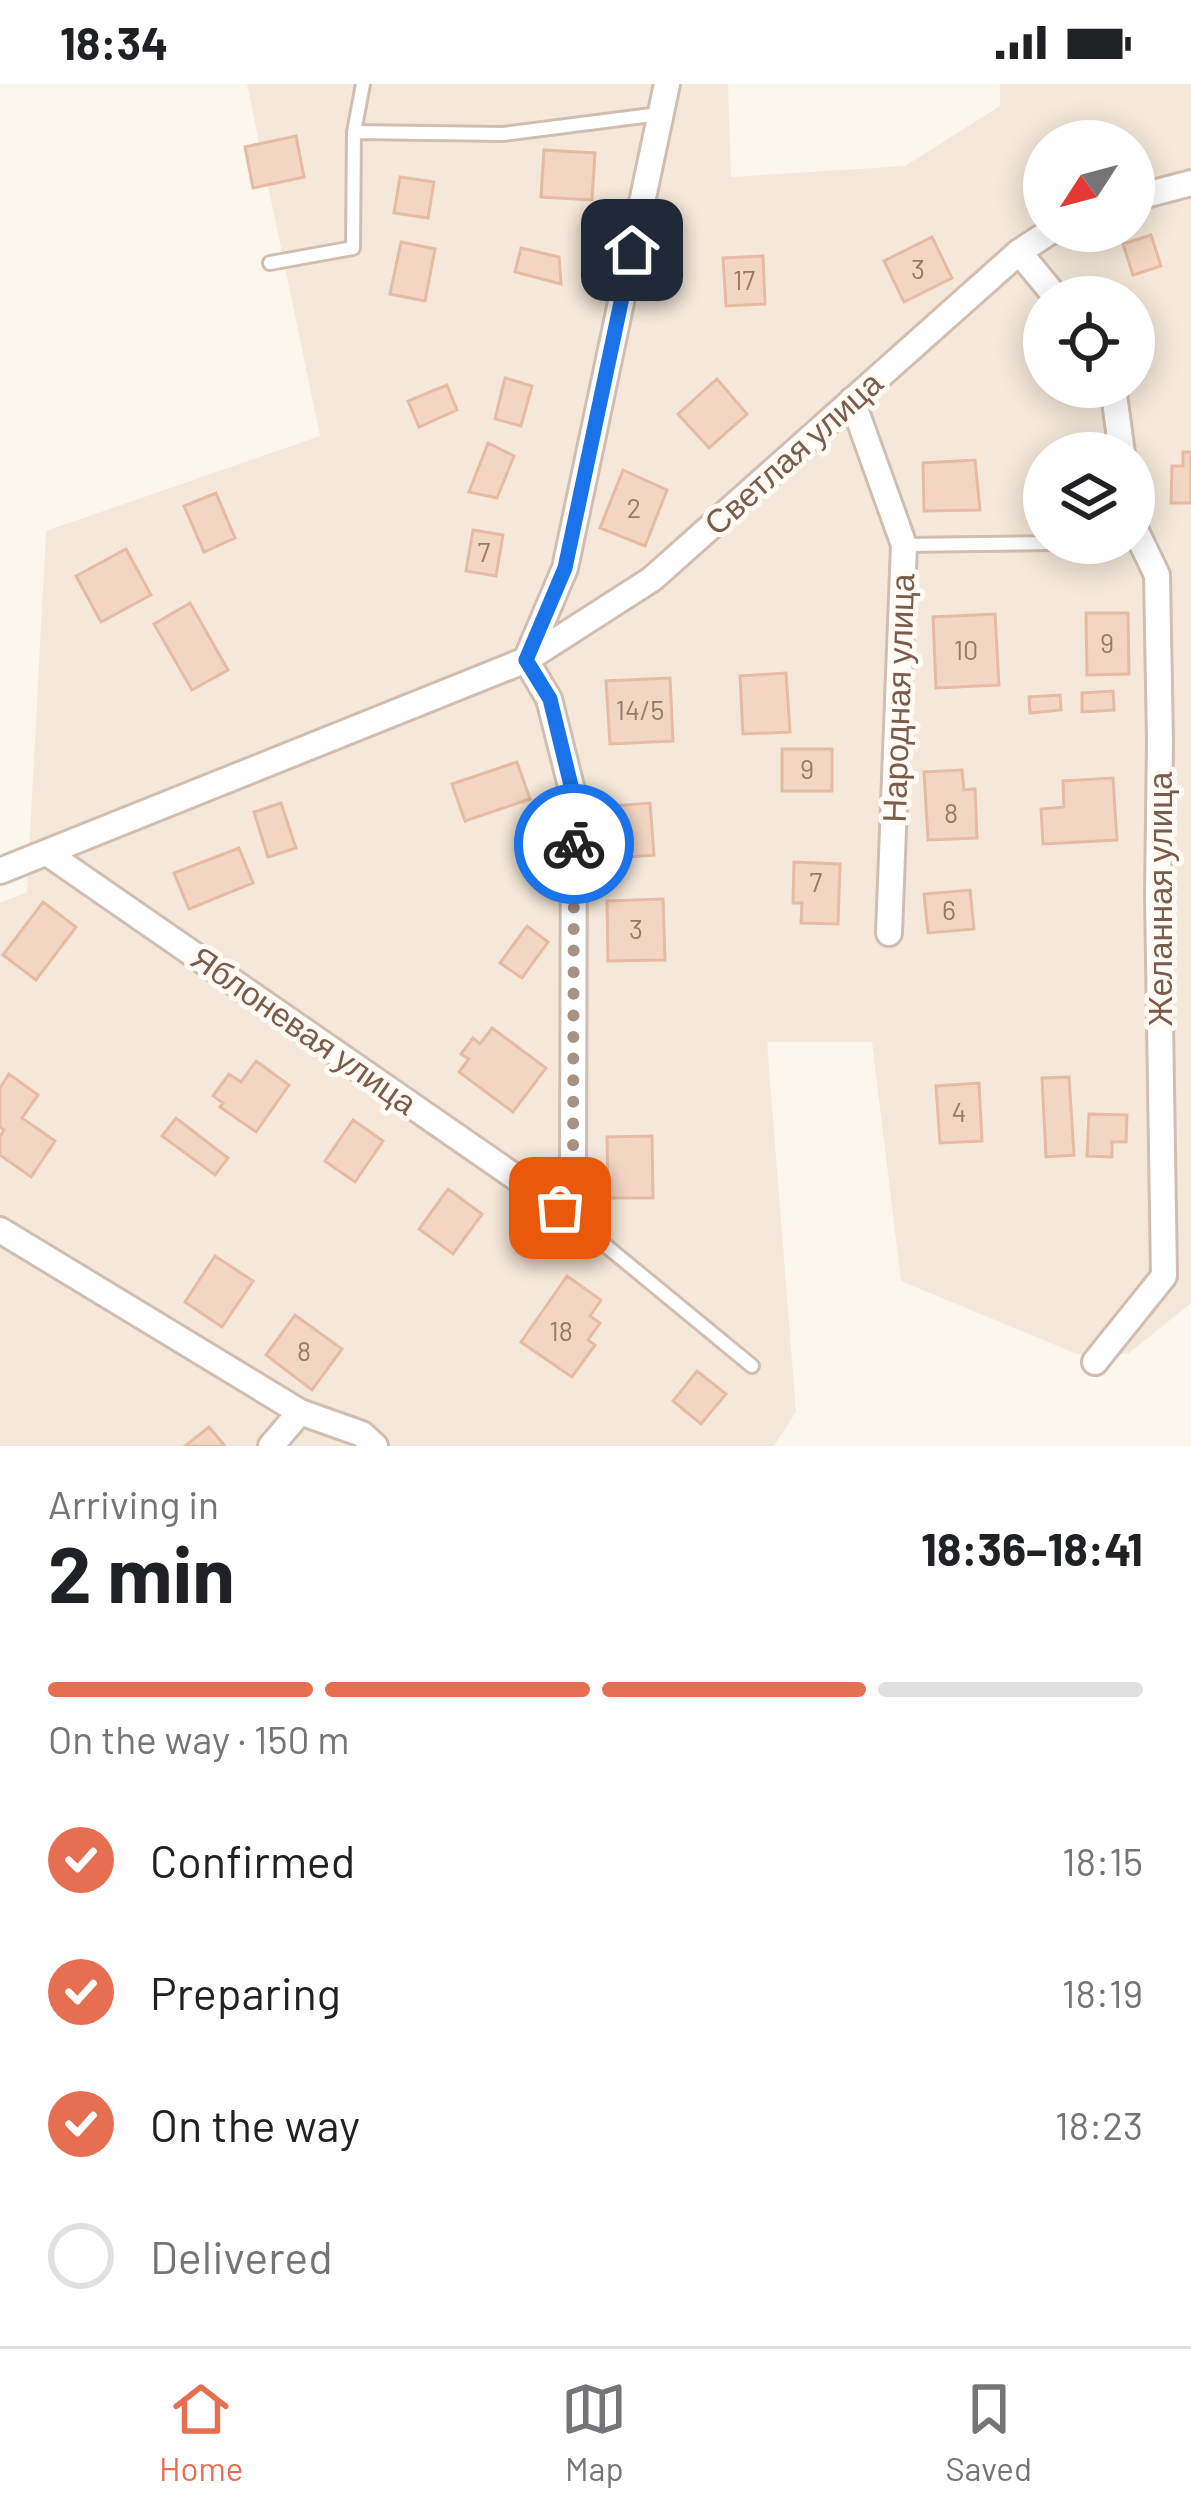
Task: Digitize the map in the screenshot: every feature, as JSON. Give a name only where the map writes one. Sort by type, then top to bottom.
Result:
[{"type":"street","points":[[560,1208],[573,1162],[574,798],[550,699],[526,660],[565,568],[667,84]]},
{"type":"street","points":[[1155,192],[1191,182]]},
{"type":"street","name":"Светлая улица","points":[[0,872],[526,660],[652,579],[1023,249]]},
{"type":"street","points":[[1019,252],[1039,276]]},
{"type":"street","name":"Народная улица","points":[[852,400],[904,545],[890,933]]},
{"type":"street","name":"Желанная улица","points":[[1095,1362],[1165,1276],[1157,575],[1152,564]]},
{"type":"street","name":"Яблоневая улица","points":[[47,853],[560,1208]]},
{"type":"street","points":[[0,1230],[300,1412],[362,1434],[375,1446]]},
{"type":"street","points":[[271,1446],[300,1412]]},
{"type":"lane","points":[[270,263],[353,248],[354,131],[363,84]]},
{"type":"lane","points":[[354,131],[503,134],[660,114]]},
{"type":"lane","points":[[904,545],[1023,543]]},
{"type":"lane","points":[[560,1208],[752,1366]]},
{"type":"shaded area","points":[[247,84],[728,84],[731,177],[905,166],[1000,106],[1000,84],[1191,84],[1191,1303],[1128,1354],[1077,1354],[901,1281],[872,1042],[767,1042],[796,1412],[774,1446],[0,1446],[0,903],[27,892],[46,531],[320,436]]},
{"type":"building","points":[[296,136],[304,177],[253,188],[245,147]]},
{"type":"building","points":[[544,150],[595,153],[592,200],[541,197]]},
{"type":"building","points":[[400,177],[434,182],[428,218],[394,213]]},
{"type":"building","points":[[932,237],[952,278],[904,302],[884,261]]},
{"type":"building","points":[[401,242],[435,249],[425,301],[390,294]]},
{"type":"building","points":[[1155,247],[1161,266],[1133,275],[1126,252],[1155,252]]},
{"type":"building","points":[[521,248],[559,257],[561,284],[515,272]]},
{"type":"building","points":[[763,256],[765,304],[726,306],[723,258]]},
{"type":"building","points":[[505,378],[532,386],[521,426],[495,419]]},
{"type":"building","points":[[717,379],[747,414],[709,448],[678,414]]},
{"type":"building","points":[[447,385],[457,410],[419,427],[408,401]]},
{"type":"building","points":[[488,443],[514,456],[497,498],[469,492]]},
{"type":"building","points":[[1183,452],[1191,452],[1191,503],[1171,503],[1172,466],[1183,466]]},
{"type":"building","points":[[975,460],[980,510],[924,511],[923,463]]},
{"type":"building","points":[[623,470],[667,490],[645,546],[600,528]]},
{"type":"building","points":[[216,493],[235,538],[204,552],[184,506]]},
{"type":"building","points":[[473,530],[503,535],[496,576],[466,571]]},
{"type":"building","points":[[126,549],[151,595],[101,622],[76,576]]},
{"type":"building","points":[[190,603],[228,670],[192,690],[154,624]]},
{"type":"building","points":[[1086,613],[1128,613],[1129,674],[1087,675]]},
{"type":"building","points":[[995,614],[999,685],[936,688],[933,617]]},
{"type":"building","points":[[786,673],[790,732],[743,734],[740,676]]},
{"type":"building","points":[[670,678],[673,741],[610,744],[606,681]]},
{"type":"building","points":[[1113,691],[1114,710],[1082,712],[1082,693]]},
{"type":"building","points":[[1060,695],[1061,710],[1030,713],[1029,697]]},
{"type":"building","points":[[782,749],[832,749],[832,791],[782,791]]},
{"type":"building","points":[[517,762],[530,799],[465,821],[452,784]]},
{"type":"building","points":[[962,770],[964,790],[975,789],[977,838],[928,840],[924,772]]},
{"type":"building","points":[[1113,778],[1117,840],[1043,844],[1041,809],[1064,807],[1063,781]]},
{"type":"building","points":[[281,803],[296,848],[268,857],[254,812]]},
{"type":"building","points":[[650,803],[654,855],[603,859],[600,807]]},
{"type":"building","points":[[239,848],[253,883],[189,909],[174,873]]},
{"type":"building","points":[[794,862],[840,864],[838,924],[801,923],[802,903],[793,903]]},
{"type":"building","points":[[970,890],[974,929],[928,933],[924,894]]},
{"type":"building","points":[[663,899],[665,960],[608,961],[607,901]]},
{"type":"building","points":[[43,902],[76,927],[36,980],[3,955]]},
{"type":"building","points":[[527,926],[548,942],[522,978],[500,963]]},
{"type":"building","points":[[492,1028],[546,1068],[513,1112],[459,1072],[469,1059],[461,1054],[473,1038],[480,1044]]},
{"type":"building","points":[[256,1061],[289,1085],[256,1132],[220,1107],[223,1103],[213,1096],[229,1074],[241,1082]]},
{"type":"building","points":[[9,1074],[38,1095],[22,1118],[55,1141],[31,1177],[0,1155],[4,1130],[0,1127],[0,1088]]},
{"type":"building","points":[[1069,1077],[1074,1155],[1046,1157],[1042,1078]]},
{"type":"building","points":[[979,1083],[982,1141],[940,1143],[936,1086]]},
{"type":"building","points":[[1089,1114],[1127,1115],[1126,1142],[1112,1142],[1112,1157],[1087,1156]]},
{"type":"building","points":[[176,1118],[228,1158],[215,1175],[162,1136]]},
{"type":"building","points":[[353,1120],[383,1141],[355,1182],[325,1161]]},
{"type":"building","points":[[652,1136],[653,1198],[608,1198],[607,1137]]},
{"type":"building","points":[[448,1189],[482,1214],[453,1254],[419,1229]]},
{"type":"building","points":[[215,1256],[253,1281],[222,1327],[185,1302]]},
{"type":"building","points":[[567,1276],[601,1300],[590,1316],[600,1323],[588,1340],[595,1345],[572,1377],[521,1342]]},
{"type":"building","points":[[295,1315],[342,1349],[312,1390],[266,1355]]},
{"type":"building","points":[[697,1371],[726,1394],[701,1424],[673,1401]]},
{"type":"building","points":[[209,1427],[225,1446],[185,1446]]},
{"type":"way so far","points":[[560,1208],[573,1162],[574,844]]},
{"type":"route","points":[[574,844],[574,798],[550,699],[526,660],[565,568],[632,250]]}]
